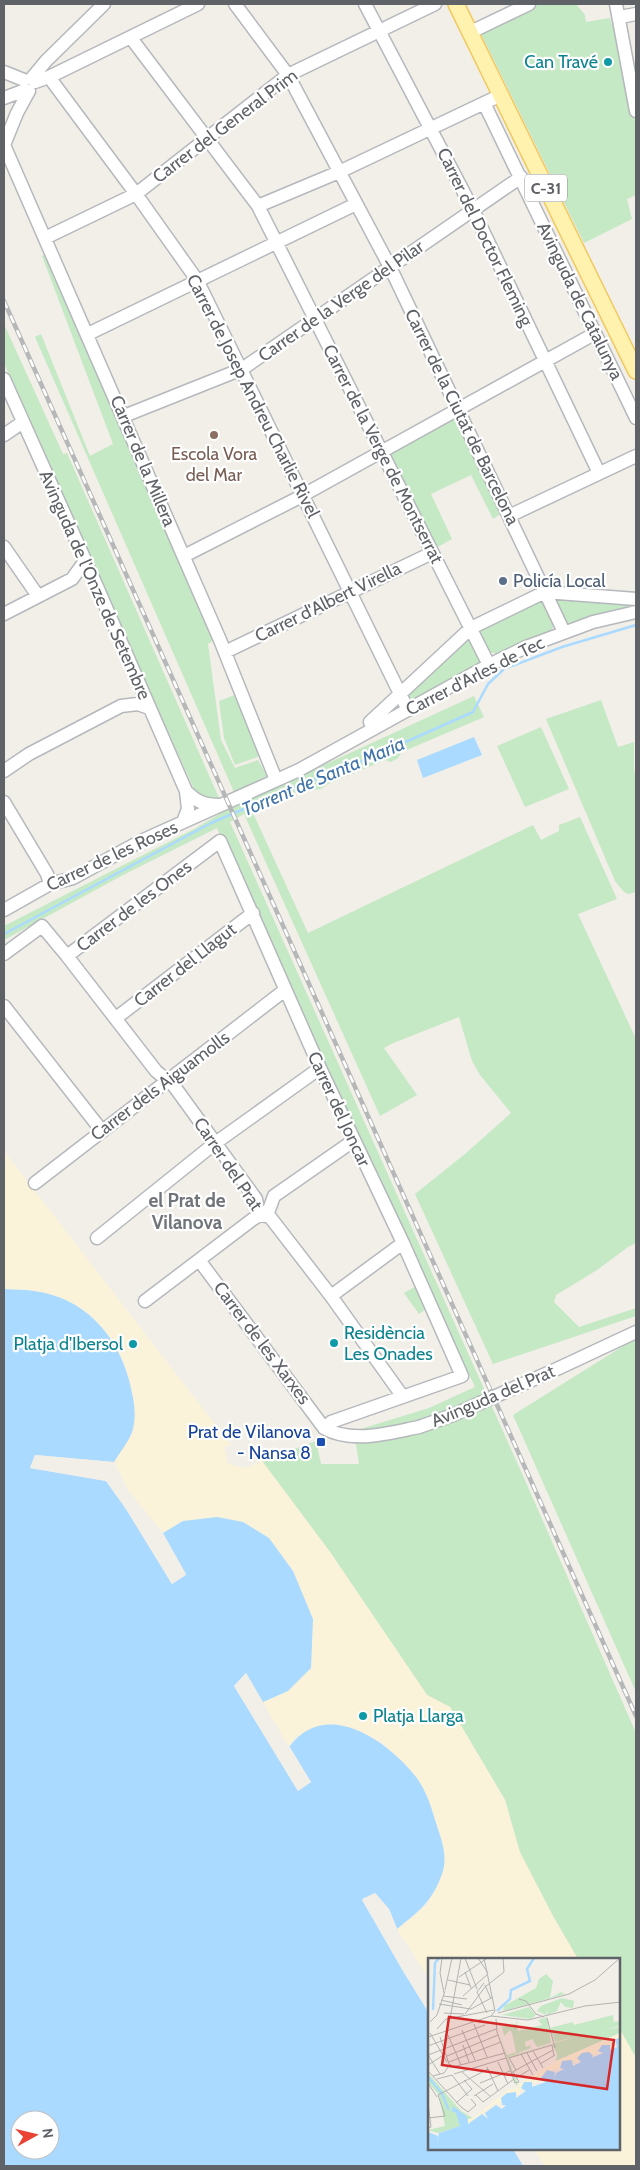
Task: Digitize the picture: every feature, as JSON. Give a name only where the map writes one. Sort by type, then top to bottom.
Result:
[{"type":"main road","name":"Avinguda de Catalunya","points":[[456,4],[636,371]]},
{"type":"main road","name":"Avinguda de Catalunya","points":[[462,4],[636,359]]},
{"type":"street","points":[[4,145],[29,84],[46,61],[104,4]]},
{"type":"street","points":[[4,98],[29,84],[49,77],[198,4]]},
{"type":"street","points":[[236,4],[288,75],[339,172]]},
{"type":"street","name":"Carrer del Doctor Fleming","points":[[365,4],[473,210],[600,473]]},
{"type":"street","name":"Carrer del General Prim","points":[[45,238],[136,194],[288,75],[435,4]]},
{"type":"street","points":[[475,30],[529,4]]},
{"type":"street","points":[[616,4],[620,17],[636,111]]},
{"type":"street","points":[[620,17],[636,14]]},
{"type":"street","points":[[130,38],[258,206],[339,172],[501,95]]},
{"type":"street","points":[[4,72],[29,84]]},
{"type":"street","name":"Carrer de Josep Andreu Charlie Rivel","points":[[49,77],[197,280],[408,710]]},
{"type":"street","name":"Avinguda de Catalunya","points":[[484,103],[636,418]]},
{"type":"street","name":"Carrer de la Millera","points":[[4,145],[184,556],[276,780]]},
{"type":"street","name":"Carrer de la Ciutat de Barcelona","points":[[339,172],[390,267],[564,632]]},
{"type":"street","name":"Carrer de la Verge del Pilar","points":[[124,416],[242,369],[521,177]]},
{"type":"street","points":[[88,334],[356,204]]},
{"type":"street","name":"Carrer de la Verge de Montserrat","points":[[258,206],[489,665]]},
{"type":"street","points":[[184,556],[303,495],[594,334]]},
{"type":"street","name":"Avinguda de l'Onze de Setembre","points":[[4,379],[186,791],[188,809],[183,822]]},
{"type":"street","points":[[4,435],[23,422]]},
{"type":"street","points":[[509,516],[636,456]]},
{"type":"street","points":[[4,546],[38,596]]},
{"type":"street","name":"Carrer d'Albert Virella","points":[[224,652],[432,553]]},
{"type":"street","points":[[4,614],[72,579],[85,561]]},
{"type":"street","points":[[72,579],[98,589]]},
{"type":"street","points":[[545,592],[636,599]]},
{"type":"street","name":"Carrer d'Arles de Tec","points":[[373,729],[370,722],[471,628],[545,592]]},
{"type":"street","name":"Carrer d'Arles de Tec","points":[[222,805],[276,780],[526,647],[593,622],[636,612]]},
{"type":"street","points":[[4,771],[29,754],[121,706],[130,698],[136,678]]},
{"type":"street","points":[[121,706],[138,704],[149,708]]},
{"type":"street","points":[[186,791],[197,802],[208,805],[222,805]]},
{"type":"street","points":[[4,802],[47,874],[50,884]]},
{"type":"street","name":"Carrer de les Roses","points":[[4,910],[50,884],[73,878],[141,841],[222,805]]},
{"type":"street","name":"Carrer del Joncar","points":[[220,841],[353,1141],[403,1242],[462,1376],[404,1397]]},
{"type":"street","name":"Carrer de les Ones","points":[[4,954],[42,926],[68,956],[220,841]]},
{"type":"street","name":"Carrer del Llagut","points":[[116,1018],[253,913]]},
{"type":"street","name":"Carrer del Prat","points":[[68,956],[156,1071],[170,1081],[256,1199],[258,1211],[261,1215],[270,1216],[404,1397]]},
{"type":"street","name":"Carrer dels Aiguamolls","points":[[35,1183],[170,1081],[285,990]]},
{"type":"street","points":[[4,1006],[102,1131]]},
{"type":"street","points":[[97,1238],[216,1144],[320,1068]]},
{"type":"street","points":[[145,1301],[253,1219],[269,1210],[274,1196],[353,1141]]},
{"type":"street","points":[[330,1296],[403,1242]]},
{"type":"street","name":"Carrer de les Xarxes","points":[[199,1260],[324,1428]]},
{"type":"street","name":"Avinguda del Prat","points":[[324,1428],[333,1433],[361,1436],[419,1427],[559,1368],[636,1332]]},
{"type":"street","points":[[324,1428],[331,1422],[404,1397]]},
{"type":"street","points":[[344,1434],[340,1426],[345,1417]]},
{"type":"green space","points":[[537,4],[576,4],[585,15],[586,22],[610,18],[612,25],[618,27],[636,126],[636,195],[627,199],[632,219],[584,243],[480,32]]},
{"type":"green space","points":[[46,254],[214,640],[208,644],[221,740],[235,768],[258,760],[267,776],[234,792],[35,337],[41,334],[90,456],[113,444],[42,256]]},
{"type":"green space","points":[[4,324],[63,454],[67,453],[219,798],[206,799],[195,791],[142,676],[4,363]]},
{"type":"green space","points":[[455,417],[502,513],[493,519],[471,475],[431,494],[452,539],[436,548],[390,453]]},
{"type":"green space","points":[[543,597],[554,626],[550,632],[501,655],[490,652],[480,634],[480,630]]},
{"type":"green space","points":[[557,597],[632,605],[630,609],[569,623],[565,622],[555,599]]},
{"type":"green space","points":[[467,640],[477,650],[482,664],[414,703],[409,701],[406,691]]},
{"type":"green space","points":[[237,694],[260,756],[235,765],[224,738],[219,701]]},
{"type":"green space","points":[[474,696],[484,717],[402,752],[398,758],[391,762],[385,760],[328,784],[321,789],[299,791],[252,811],[308,933],[533,825],[541,840],[559,831],[559,825],[580,817],[617,899],[578,914],[636,1039],[636,1243],[556,1295],[554,1302],[579,1327],[636,1308],[636,1316],[493,1364],[415,1194],[465,1154],[511,1113],[480,1075],[472,1061],[459,1017],[384,1048],[417,1095],[380,1116],[244,814],[230,822],[636,1733],[636,2058],[620,2030],[620,1958],[577,1958],[519,1852],[505,1800],[450,1707],[427,1695],[330,1552],[262,1461],[316,1441],[321,1464],[359,1464],[354,1431],[429,1408],[475,1387],[217,828],[123,875],[4,940],[4,926],[196,828],[226,810]]},
{"type":"green space","points":[[601,700],[618,747],[634,742],[634,771],[636,778],[636,892],[628,894],[615,881],[546,719]]},
{"type":"green space","points":[[541,727],[569,789],[525,807],[497,746]]},
{"type":"green space","points":[[416,1286],[427,1308],[419,1314],[404,1293]]},
{"type":"green space","points":[[636,1338],[636,1692],[513,1415]]},
{"type":"sand","points":[[4,1151],[231,1445],[224,1447],[228,1464],[245,1468],[262,1461],[330,1552],[427,1695],[450,1707],[505,1800],[520,1852],[554,1918],[577,1958],[428,1958],[428,1977],[397,1929],[428,1904],[429,1803],[417,1778],[383,1743],[355,1729],[334,1724],[297,1736],[289,1747],[263,1702],[288,1691],[183,1521],[163,1533],[128,1490],[114,1462],[133,1430],[35,1291],[4,1289]]},
{"type":"sand","points":[[620,2030],[636,2058],[636,2166],[545,2166],[536,2152],[545,2150],[620,2150]]},
{"type":"water","points":[[474,737],[482,755],[423,778],[417,760]]},
{"type":"water","points":[[4,1289],[30,1290],[52,1295],[68,1301],[95,1320],[107,1333],[123,1363],[134,1404],[135,1416],[132,1433],[114,1462],[35,1455],[30,1468],[106,1481],[126,1509],[172,1584],[186,1574],[163,1533],[183,1521],[217,1517],[243,1522],[269,1538],[293,1571],[313,1619],[311,1668],[288,1691],[263,1702],[246,1673],[234,1686],[298,1791],[311,1782],[289,1747],[304,1732],[321,1726],[338,1725],[356,1730],[373,1739],[390,1750],[420,1782],[431,1807],[444,1850],[444,1868],[438,1884],[424,1905],[397,1929],[389,1909],[375,1893],[362,1900],[428,2011],[428,2150],[514,2150],[523,2166],[4,2166]]},
{"type":"pier","points":[[35,1455],[114,1462],[115,1465],[36,1457],[33,1466],[107,1479],[128,1507],[172,1581],[183,1574],[161,1531],[186,1575],[172,1584],[126,1509],[106,1481],[30,1468]]},
{"type":"pier","points":[[246,1673],[264,1704],[261,1704],[246,1677],[237,1686],[299,1787],[307,1782],[287,1748],[288,1744],[311,1782],[298,1791],[234,1686]]},
{"type":"pier","points":[[375,1893],[389,1909],[398,1931],[395,1930],[387,1910],[375,1896],[366,1901],[428,2006],[428,2011],[403,1971],[362,1899]]},
{"type":"waterway","name":"Torrent de Santa Maria","points":[[4,934],[211,823],[365,760],[473,712],[488,684],[504,669],[562,647],[636,625]]},
{"type":"railway","points":[[4,301],[636,1716]]},
{"type":"place","name":"Can Travé","points":[[608,62]]},
{"type":"place","name":"Escola Vora del Mar","points":[[214,435]]},
{"type":"place","name":"Policía Local","points":[[503,581]]},
{"type":"place","name":"Residència Les Onades","points":[[334,1343]]},
{"type":"place","name":"Platja d'Ibersol","points":[[133,1344]]},
{"type":"place","name":"Prat de Vilanova - Nansa 8","points":[[321,1442]]},
{"type":"place","name":"Platja Llarga","points":[[363,1716]]},
{"type":"district","name":"el Prat de Vilanova","points":[[187,1211]]}]
